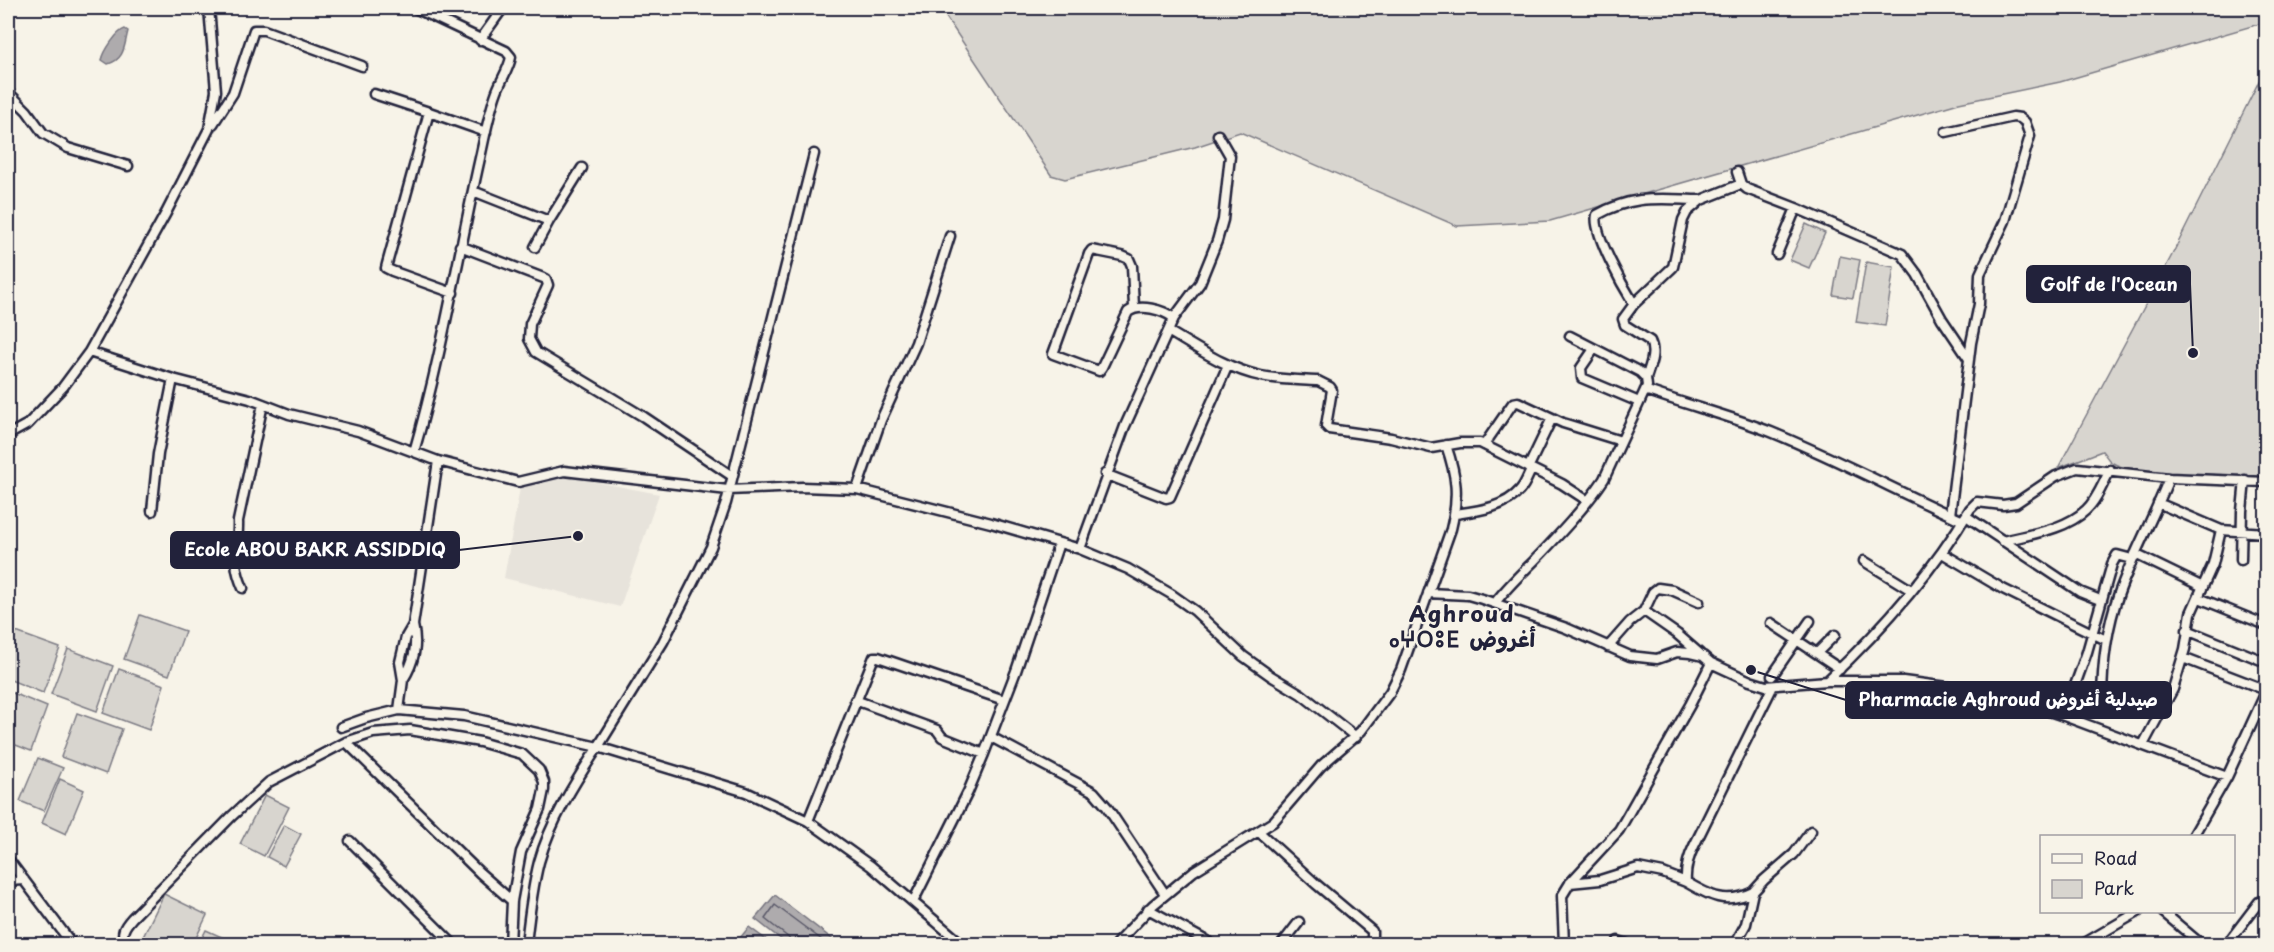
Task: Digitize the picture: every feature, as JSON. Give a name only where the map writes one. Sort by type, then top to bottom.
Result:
[{"type":"street","points":[[209,8],[216,91],[209,129]]},
{"type":"street","points":[[414,452],[437,366],[453,293],[460,246],[486,132],[496,92],[511,57],[506,51],[480,40],[433,11],[415,8]]},
{"type":"street","points":[[480,40],[503,8]]},
{"type":"street","points":[[8,435],[28,424],[63,387],[89,352],[185,178],[209,129],[233,93],[254,30],[264,30],[362,66]]},
{"type":"street","points":[[8,92],[27,111],[43,133],[68,148],[128,166]]},
{"type":"street","points":[[374,94],[486,132]]},
{"type":"street","points":[[429,112],[386,268],[421,283],[453,293]]},
{"type":"street","points":[[1946,132],[2013,117],[2025,122],[2030,136],[2005,221],[1980,274],[1979,304],[1969,359],[1950,515]]},
{"type":"street","points":[[1080,549],[1105,474],[1125,426],[1174,318],[1200,283],[1222,226],[1230,156],[1218,135]]},
{"type":"street","points":[[526,945],[533,885],[550,832],[598,747],[663,642],[711,547],[732,476],[814,154]]},
{"type":"street","points":[[535,247],[582,168]]},
{"type":"street","points":[[1737,172],[1741,184],[1748,189],[1902,254],[1917,274],[1942,319],[1969,359]]},
{"type":"street","points":[[1495,603],[1510,583],[1537,558],[1588,501],[1604,479],[1645,390],[1653,344],[1623,322],[1623,319],[1634,304],[1673,267],[1683,220],[1687,212],[1701,200],[1741,184]]},
{"type":"street","points":[[473,191],[549,221]]},
{"type":"street","points":[[1634,304],[1596,227],[1597,215],[1616,204],[1638,199],[1701,200]]},
{"type":"street","points":[[1777,254],[1796,208]]},
{"type":"street","points":[[857,489],[881,420],[916,343],[950,236]]},
{"type":"street","points":[[460,246],[546,279],[548,285],[530,324],[529,339],[536,352],[644,417],[732,476]]},
{"type":"street","points":[[1134,308],[1132,266],[1129,259],[1092,250],[1053,354],[1099,371],[1128,312],[1134,308],[1165,311],[1174,318]]},
{"type":"street","points":[[1168,330],[1227,365],[1261,376],[1318,381],[1326,384],[1332,390],[1326,426],[1329,429],[1391,438],[1431,448],[1470,442],[1484,445],[1562,484],[1588,501]]},
{"type":"street","points":[[1570,336],[1640,372],[1646,378]]},
{"type":"street","points":[[1594,349],[1581,368],[1582,378],[1639,402]]},
{"type":"street","points":[[89,352],[300,417],[358,431],[438,461],[518,482],[564,471],[728,490],[802,487],[857,489],[1080,549],[1128,569],[1171,594],[1195,611],[1243,656],[1310,701],[1356,737]]},
{"type":"street","points":[[1105,474],[1166,498],[1170,497],[1227,365]]},
{"type":"street","points":[[152,510],[158,454],[173,379]]},
{"type":"street","points":[[1645,390],[1735,418],[1780,436],[1950,515],[1965,518],[2080,592],[2100,600]]},
{"type":"street","points":[[1484,445],[1513,403],[1518,402],[1552,418],[1621,441]]},
{"type":"street","points":[[243,588],[236,572],[234,559],[238,539],[238,521],[262,404]]},
{"type":"street","points":[[1455,514],[1480,510],[1510,498],[1520,490],[1552,418]]},
{"type":"street","points":[[1116,945],[1148,909],[1165,894],[1225,850],[1273,822],[1321,766],[1356,737],[1377,712],[1401,670],[1455,514],[1457,488],[1446,445]]},
{"type":"street","points":[[399,710],[403,680],[400,662],[406,637],[413,625],[438,461]]},
{"type":"street","points":[[1827,681],[1866,644],[1942,553],[1977,502],[2003,505],[2016,503],[2056,476],[2078,468],[2169,478],[2266,482]]},
{"type":"street","points":[[2003,541],[2062,524],[2086,510],[2109,470]]},
{"type":"street","points":[[2102,703],[2102,673],[2106,640],[2119,592],[2169,478]]},
{"type":"street","points":[[2241,560],[2241,531],[2246,480]]},
{"type":"street","points":[[2158,503],[2221,530],[2266,533]]},
{"type":"street","points":[[2143,745],[2173,689],[2183,657],[2191,613],[2213,564],[2221,530]]},
{"type":"street","points":[[913,902],[968,792],[991,737],[1059,543]]},
{"type":"street","points":[[1942,553],[2003,589],[2106,640]]},
{"type":"street","points":[[2064,716],[2115,557],[2121,554],[2134,556],[2203,587]]},
{"type":"street","points":[[1864,561],[1911,590]]},
{"type":"street","points":[[1608,647],[1630,622],[1644,611],[1653,592],[1658,588],[1672,590],[1699,602]]},
{"type":"street","points":[[1428,593],[1468,595],[1495,603],[1566,628],[1630,656],[1660,658],[1682,652],[1703,656]]},
{"type":"street","points":[[2199,598],[2266,625]]},
{"type":"street","points":[[1644,611],[1677,634],[1711,663],[1750,681],[1773,686],[1827,681],[1903,681],[1958,687],[2011,697],[2227,777]]},
{"type":"street","points":[[1772,676],[1810,621]]},
{"type":"street","points":[[1771,623],[1818,652],[1840,669]]},
{"type":"street","points":[[2187,630],[2266,662]]},
{"type":"street","points":[[1818,652],[1835,635]]},
{"type":"street","points":[[808,821],[871,661],[878,657],[1004,700]]},
{"type":"street","points":[[2183,657],[2266,691],[2227,777],[2194,835]]},
{"type":"street","points":[[1564,945],[1562,897],[1570,883],[1619,830],[1690,705],[1711,663]]},
{"type":"street","points":[[1686,882],[1688,861],[1694,846],[1773,686]]},
{"type":"street","points":[[855,700],[937,730],[942,737],[984,754]]},
{"type":"street","points":[[341,727],[399,710],[464,716],[598,747],[746,792],[808,821],[872,866],[962,945]]},
{"type":"street","points":[[126,945],[122,934],[124,926],[232,816],[269,782],[346,742],[373,733],[410,730],[480,742],[522,754],[539,770],[544,782],[544,790],[540,809],[521,852],[513,901],[510,945]]},
{"type":"street","points":[[991,737],[1094,792],[1107,807],[1165,894]]},
{"type":"street","points":[[346,742],[480,873],[513,901]]},
{"type":"street","points":[[1570,883],[1600,880],[1638,868],[1663,873],[1686,882],[1709,896],[1740,899],[1753,892],[1794,854],[1811,831]]},
{"type":"street","points":[[1259,832],[1372,931],[1372,938],[1368,945]]},
{"type":"street","points":[[350,841],[453,945]]},
{"type":"street","points":[[8,859],[66,940],[72,945]]},
{"type":"street","points":[[8,881],[24,879]]},
{"type":"street","points":[[1735,945],[1746,924],[1753,892]]},
{"type":"street","points":[[2227,945],[2259,902]]},
{"type":"street","points":[[1148,909],[1212,945]]},
{"type":"street","points":[[2083,945],[2136,913]]},
{"type":"street","points":[[2164,913],[2201,945]]},
{"type":"street","points":[[1282,945],[1299,922]]},
{"type":"street","points":[[1618,941],[1627,945]]},
{"type":"shaded area","points":[[565,476],[659,494],[620,607],[504,578],[520,488]]},
{"type":"green space","points":[[940,8],[2266,8],[2266,22],[2060,82],[1959,103],[1550,221],[1457,226],[1240,132],[1195,147],[1065,179],[1051,175]]},
{"type":"green space","points":[[2266,67],[2266,476],[2186,476],[2142,472],[2111,462],[2102,451],[2058,468],[2172,255]]},
{"type":"green space","points":[[1806,224],[1825,233],[1809,268],[1790,260]]},
{"type":"green space","points":[[1840,256],[1860,260],[1853,298],[1833,295]]},
{"type":"green space","points":[[1866,262],[1894,267],[1885,326],[1856,322]]},
{"type":"green space","points":[[140,615],[185,631],[169,675],[124,659]]},
{"type":"green space","points":[[16,632],[60,648],[43,693],[8,679],[8,656]]},
{"type":"green space","points":[[68,649],[113,666],[97,711],[51,694]]},
{"type":"green space","points":[[119,669],[164,685],[149,730],[103,713]]},
{"type":"green space","points":[[8,691],[47,707],[31,751],[8,742]]},
{"type":"green space","points":[[77,713],[122,729],[106,774],[61,757]]},
{"type":"green space","points":[[38,758],[63,768],[44,811],[20,801]]},
{"type":"green space","points":[[60,779],[84,790],[66,834],[42,823]]},
{"type":"green space","points":[[265,795],[289,807],[264,856],[240,844]]},
{"type":"green space","points":[[284,825],[301,834],[284,866],[267,857]]},
{"type":"green space","points":[[164,894],[207,915],[193,944],[159,944],[143,937]]},
{"type":"green space","points":[[206,930],[237,944],[199,944]]},
{"type":"water","points":[[125,29],[128,31],[123,51],[118,59],[108,64],[102,60],[105,52],[115,37]]},
{"type":"water","points":[[775,895],[832,939],[828,944],[787,944],[755,919]]},
{"type":"water","points":[[749,927],[772,944],[735,944]]},
{"type":"place","name":"Golf de l'Ocean","points":[[2193,353]]},
{"type":"place","name":"Ecole ABOU BAKR ASSIDDIQ","points":[[578,536]]},
{"type":"place","name":"Pharmacie Aghroud صيدلية أغروض","points":[[1751,670]]},
{"type":"district","name":"Aghroud ⴰⵖⵔⵓⴹ أغروض","points":[[1462,624]]}]
